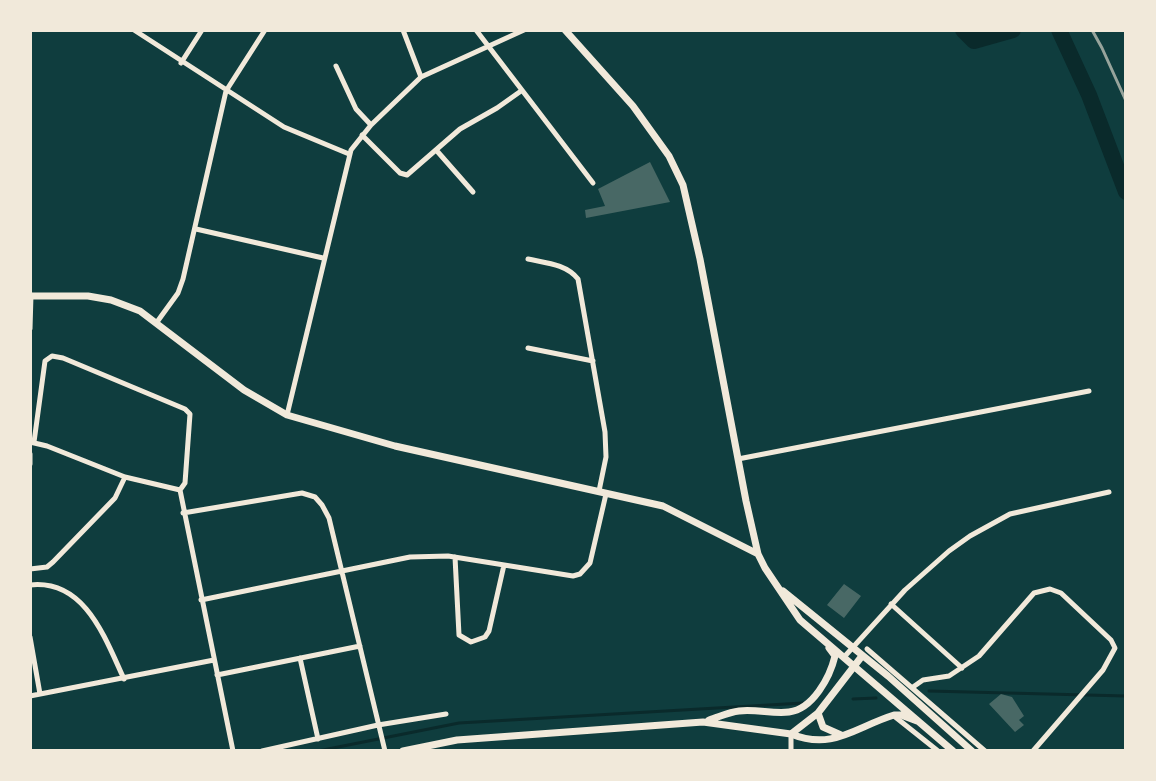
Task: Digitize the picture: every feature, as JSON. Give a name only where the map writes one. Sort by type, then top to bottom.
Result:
[{"type":"main road","points":[[565,30],[633,106],[669,156],[683,185],[758,554],[800,620],[953,751]]},
{"type":"main road","points":[[30,295],[88,296],[111,300],[140,311],[244,390],[287,415],[395,446],[663,506],[758,554]]},
{"type":"main road","points":[[781,590],[852,647],[864,652],[972,751]]},
{"type":"main road","points":[[703,722],[738,711],[788,712],[804,706],[829,673],[835,656],[818,638],[818,633]]},
{"type":"main road","points":[[791,734],[810,722],[864,652]]},
{"type":"main road","points":[[818,713],[823,727],[844,736]]},
{"type":"main road","points":[[403,751],[457,740],[703,722],[791,734],[813,741],[832,740],[894,715],[923,723]]},
{"type":"street","points":[[134,30],[284,127],[349,154]]},
{"type":"street","points":[[181,63],[202,30]]},
{"type":"street","points":[[157,322],[178,293],[196,229],[226,91],[265,30]]},
{"type":"street","points":[[403,30],[421,77]]},
{"type":"street","points":[[476,30],[593,183]]},
{"type":"street","points":[[287,415],[349,154],[371,125],[421,77],[524,30]]},
{"type":"street","points":[[336,66],[356,109],[371,125]]},
{"type":"street","points":[[362,135],[400,173],[407,175],[460,129],[521,91]]},
{"type":"street","points":[[437,151],[473,192]]},
{"type":"street","points":[[196,229],[324,258]]},
{"type":"street","points":[[201,600],[410,557],[455,557],[550,574],[580,574],[590,563],[603,492],[605,432],[578,279],[562,266],[528,259]]},
{"type":"street","points":[[30,295],[30,329]]},
{"type":"street","points":[[528,348],[593,361]]},
{"type":"street","points":[[180,490],[125,477],[32,442],[45,361],[52,356],[63,358],[185,409],[190,414],[185,483],[180,490],[233,751]]},
{"type":"street","points":[[738,459],[1089,391]]},
{"type":"street","points":[[30,454],[30,464]]},
{"type":"street","points":[[30,569],[47,567],[53,562],[115,498],[125,477]]},
{"type":"street","points":[[845,656],[891,604],[949,551],[988,525],[1010,514],[1109,492]]},
{"type":"street","points":[[183,513],[302,493],[310,494],[322,505],[329,518],[343,571],[385,751]]},
{"type":"street","points":[[455,557],[459,635],[471,642],[485,637],[489,631],[504,565]]},
{"type":"street","points":[[30,585],[62,588],[75,598],[98,623],[124,679]]},
{"type":"street","points":[[913,687],[923,680],[949,676],[979,656],[1034,593],[1050,589],[1061,593],[1111,640],[1115,648],[1093,682],[1033,751]]},
{"type":"street","points":[[891,604],[962,668]]},
{"type":"street","points":[[871,630],[864,652],[913,687],[985,751]]},
{"type":"street","points":[[30,637],[40,694]]},
{"type":"street","points":[[217,675],[360,646]]},
{"type":"street","points":[[300,658],[318,739]]},
{"type":"street","points":[[30,696],[214,660]]},
{"type":"street","points":[[262,751],[378,725],[446,714]]},
{"type":"street","points":[[894,715],[938,751]]},
{"type":"street","points":[[791,734],[791,751]]},
{"type":"street","points":[[457,740],[457,751]]},
{"type":"building","points":[[650,162],[670,202],[586,218],[585,210],[605,206],[598,189]]},
{"type":"building","points":[[844,584],[861,596],[844,618],[827,605]]},
{"type":"building","points":[[1001,694],[1012,697],[1024,716],[1019,720],[1024,725],[1015,732],[989,704]]},
{"type":"waterway","points":[[963,30],[974,41],[1013,30]]},
{"type":"waterway","points":[[1059,30],[1089,95],[1126,192]]},
{"type":"waterway","points":[[929,691],[1126,696]]},
{"type":"waterway","points":[[853,699],[876,698]]},
{"type":"waterway","points":[[318,751],[459,723],[803,703]]},
{"type":"railway","points":[[1092,30],[1126,101]]}]
